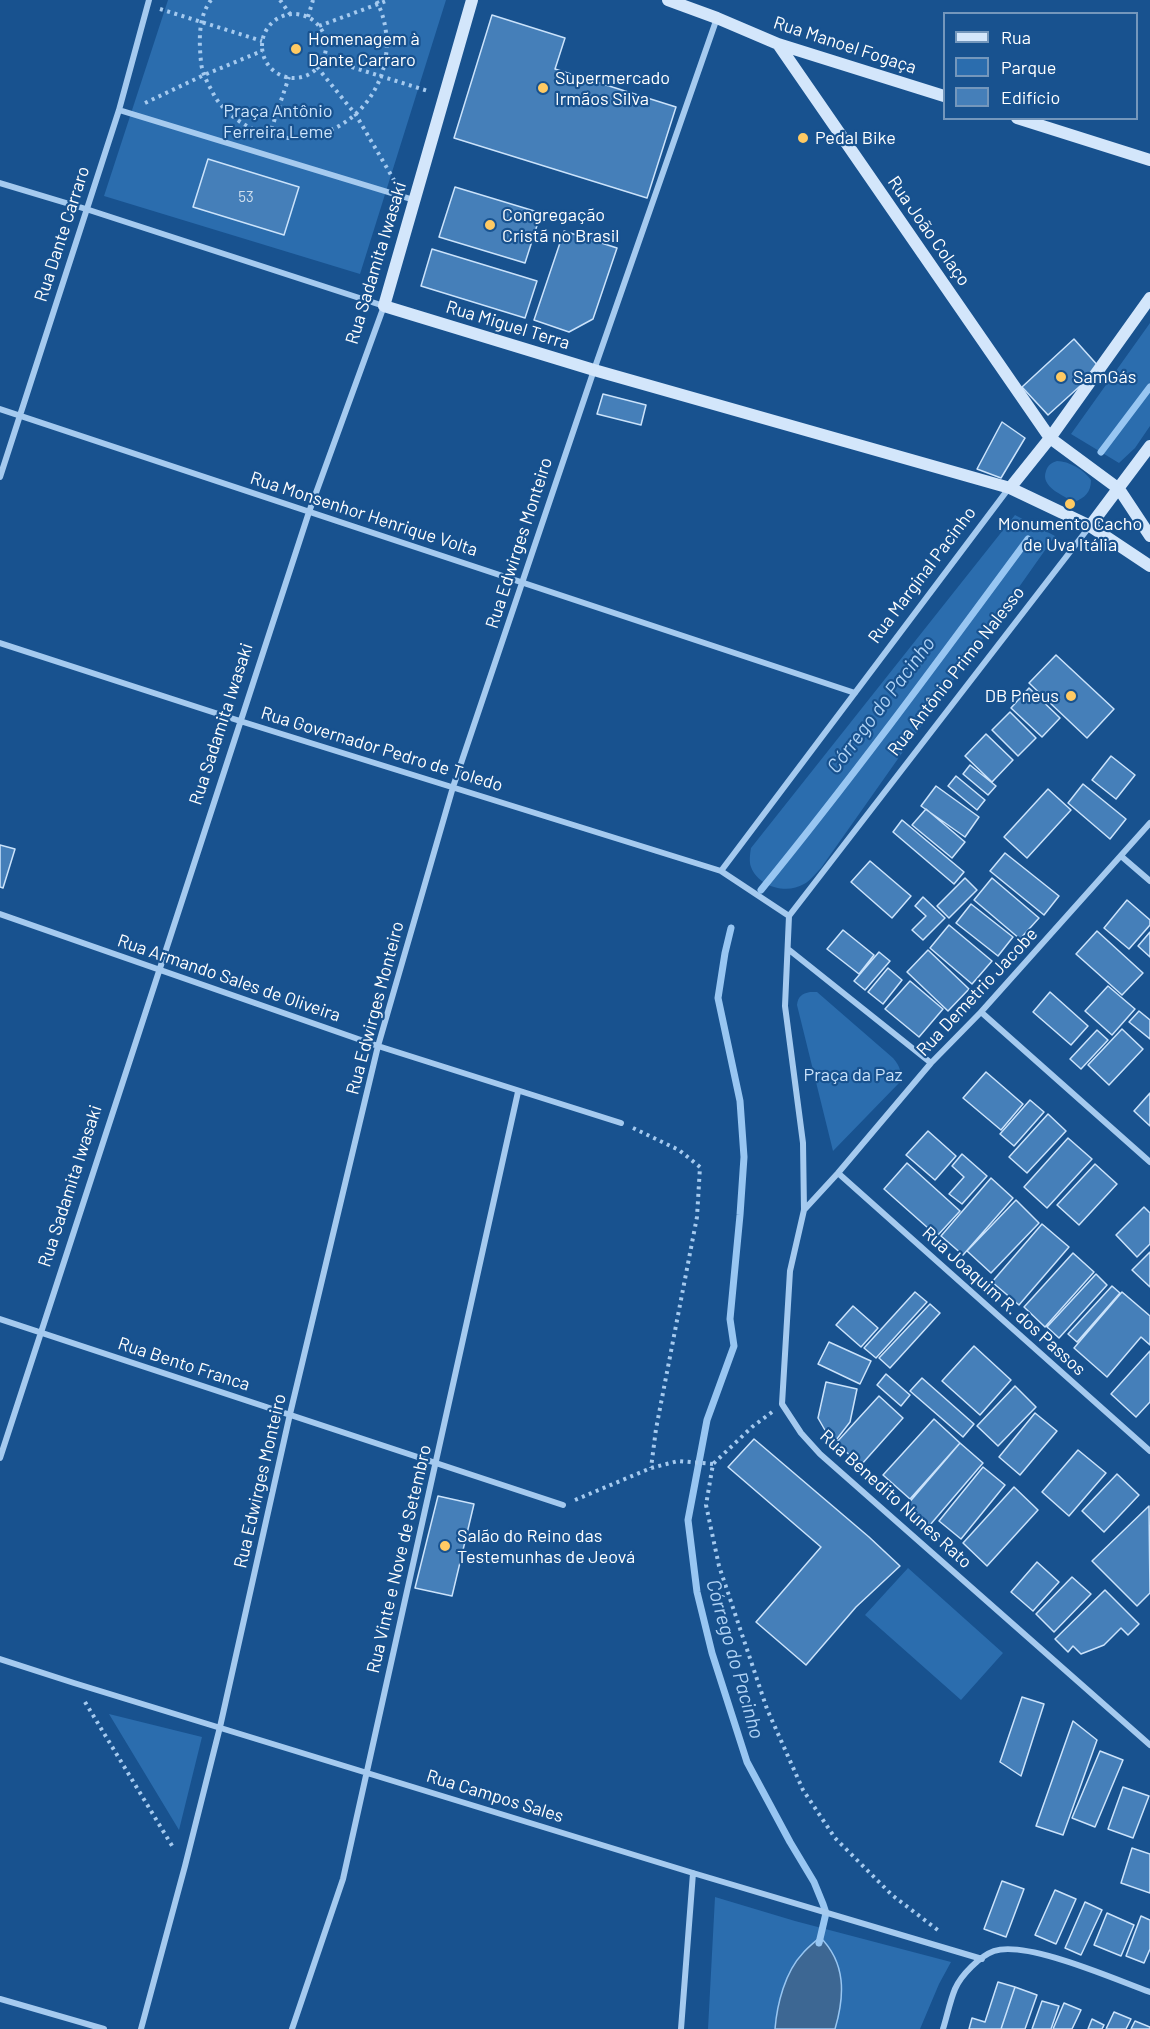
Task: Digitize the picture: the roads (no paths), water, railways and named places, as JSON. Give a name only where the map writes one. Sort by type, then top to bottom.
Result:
[{"type":"main road","name":"Rua Sadamita Iwasaki","points":[[384,306],[409,198],[445,97],[472,0]]},
{"type":"main road","name":"Rua Manoel Fogaça","points":[[668,0],[778,44],[943,95]]},
{"type":"main road","name":"Rua João Colaço","points":[[778,44],[1050,438],[1114,485]]},
{"type":"main road","points":[[1023,120],[1150,160]]},
{"type":"main road","name":"Rua Marginal Pacinho","points":[[1010,488],[1050,438],[1150,298]]},
{"type":"main road","name":"Rua Miguel Terra","points":[[384,306],[594,370],[1010,488],[1090,526],[1150,566]]},
{"type":"main road","name":"Rua Antônio Primo Nalesso","points":[[1090,526],[1114,485],[1150,446]]},
{"type":"main road","points":[[1114,485],[1150,536]]},
{"type":"street","name":"Rua Dante Carraro","points":[[0,477],[86,209],[122,111],[148,2]]},
{"type":"street","name":"Rua Edwirges Monteiro","points":[[141,2029],[220,1727],[290,1414],[378,1046],[453,787],[594,370],[717,18]]},
{"type":"street","points":[[122,111],[409,198]]},
{"type":"street","name":"Rua Miguel Terra","points":[[0,183],[384,306]]},
{"type":"street","name":"Rua Sadamita Iwasaki","points":[[0,1458],[309,512],[384,306]]},
{"type":"street","name":"Rua Monsenhor Henrique Volta","points":[[0,409],[855,693]]},
{"type":"street","name":"Rua Marginal Pacinho","points":[[721,871],[1010,488]]},
{"type":"street","name":"Rua Antônio Primo Nalesso","points":[[789,916],[1090,526]]},
{"type":"street","name":"Rua Governador Pedro de Toledo","points":[[0,643],[240,721],[721,871],[789,916]]},
{"type":"street","name":"Rua Demetrio Jacobe","points":[[804,1210],[931,1063],[981,1012],[1150,823]]},
{"type":"street","points":[[1121,856],[1150,881]]},
{"type":"street","name":"Rua Armando Sales de Oliveira","points":[[0,914],[378,1046],[621,1123]]},
{"type":"street","points":[[789,916],[785,1006],[803,1143],[804,1210]]},
{"type":"street","points":[[788,949],[931,1063]]},
{"type":"street","points":[[981,1012],[1150,1162]]},
{"type":"street","name":"Rua Vinte e Nove de Setembro","points":[[292,2029],[343,1879],[518,1092]]},
{"type":"street","name":"Rua Joaquim R. dos Passos","points":[[838,1173],[1150,1451]]},
{"type":"street","name":"Rua Benedito Nunes Rato","points":[[804,1210],[790,1271],[782,1404],[801,1433],[820,1454],[1150,1745]]},
{"type":"street","name":"Rua Bento Franca","points":[[0,1319],[563,1505]]},
{"type":"street","name":"Rua Campos Sales","points":[[0,1659],[693,1874],[982,1959]]},
{"type":"street","points":[[681,2029],[693,1874]]},
{"type":"street","points":[[943,2029],[955,1987],[969,1968],[994,1951],[1020,1949],[1054,1958],[1150,1992]]},
{"type":"street","points":[[0,1999],[104,2029]]},
{"type":"waterway","name":"Córrego do Pacinho","points":[[1101,452],[1150,387]]},
{"type":"waterway","name":"Córrego do Pacinho","points":[[761,890],[930,672],[1028,539]]},
{"type":"waterway","name":"Córrego do Pacinho","points":[[731,928],[718,998],[740,1101],[744,1157],[730,1319],[734,1346],[707,1420],[688,1520],[697,1592],[712,1653],[747,1762],[814,1882],[823,1904],[826,1913],[819,1943]]},
{"type":"place","name":"Homenagem à Dante Carraro","points":[[296,49]]},
{"type":"place","name":"Supermercado Irmãos Silva","points":[[543,88]]},
{"type":"place","name":"Pedal Bike","points":[[803,138]]},
{"type":"place","name":"Congregação Cristã no Brasil","points":[[490,225]]},
{"type":"place","name":"SamGás","points":[[1061,377]]},
{"type":"place","name":"Monumento Cacho de Uva Itália","points":[[1070,504]]},
{"type":"place","name":"DB Pneus","points":[[1071,696]]},
{"type":"place","name":"Salão do Reino das Testemunhas de Jeová","points":[[445,1546]]},
{"type":"park label","name":"Praça Antônio Ferreira Leme","points":[[278,121]]},
{"type":"park label","name":"Praça da Paz","points":[[853,1075]]}]
